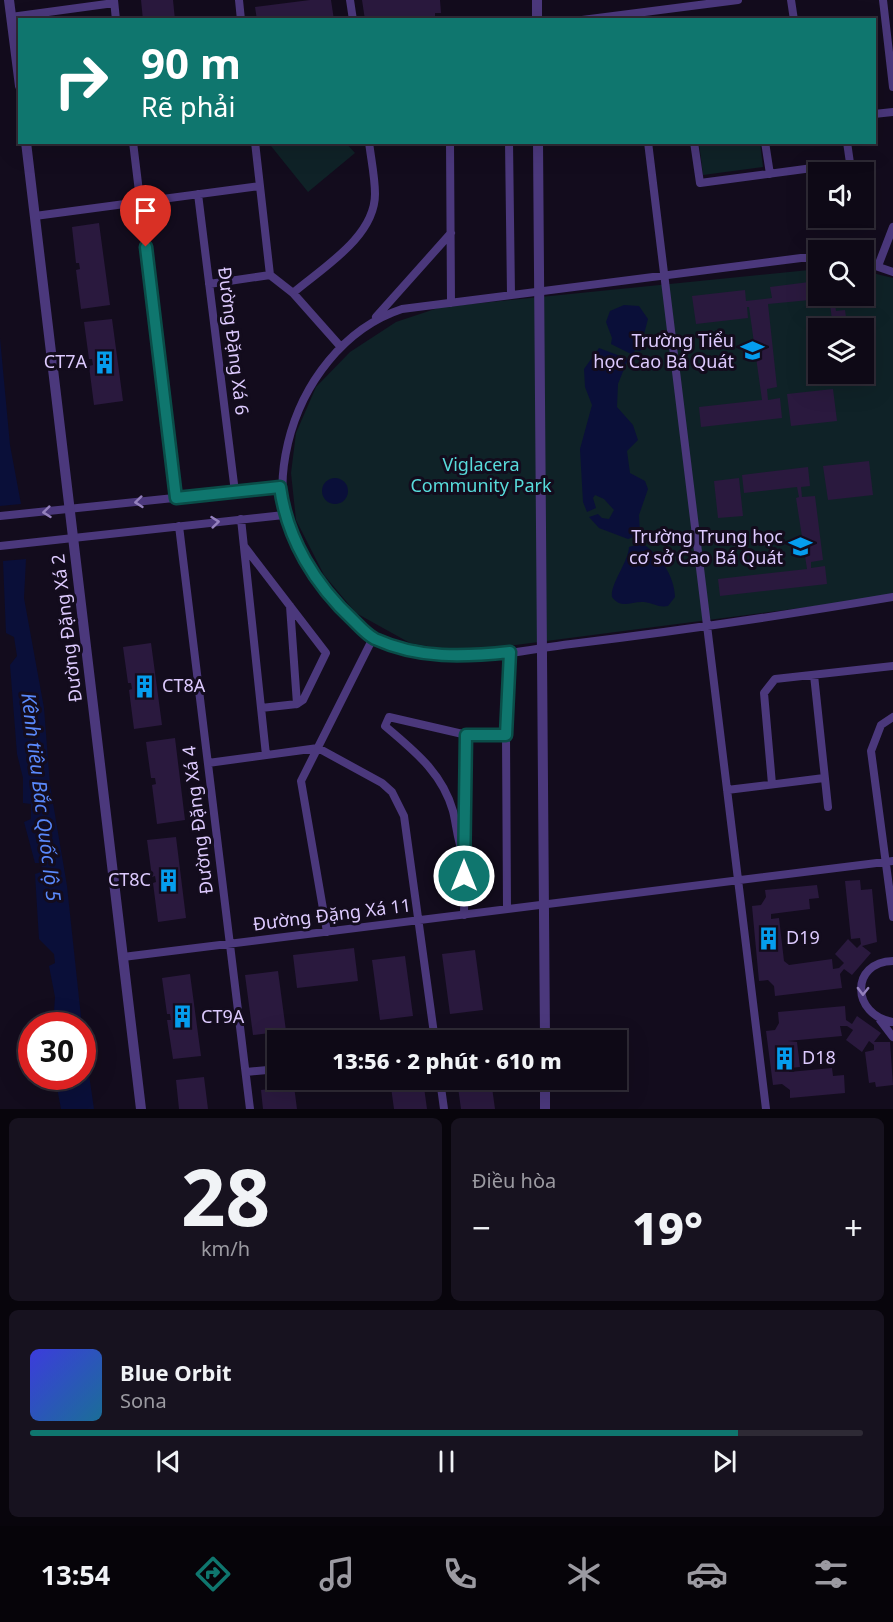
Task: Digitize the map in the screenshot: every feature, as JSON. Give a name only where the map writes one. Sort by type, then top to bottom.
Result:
[{"type":"street","points":[[9,0],[18,70]]},
{"type":"street","points":[[241,18],[242,0]]},
{"type":"street","points":[[350,0],[353,18]]},
{"type":"street","points":[[537,0],[537,18]]},
{"type":"street","points":[[608,18],[738,0]]},
{"type":"street","points":[[791,0],[794,18]]},
{"type":"street","points":[[883,0],[893,87]]},
{"type":"street","points":[[11,16],[114,1],[116,18]]},
{"type":"street","points":[[876,114],[893,112]]},
{"type":"street","name":"Đường Đặng Xá 2","points":[[26,144],[141,1109]]},
{"type":"street","points":[[133,144],[176,498]]},
{"type":"street","points":[[255,144],[270,275]]},
{"type":"street","points":[[293,292],[345,248],[361,232],[372,214],[375,195],[369,144]]},
{"type":"street","points":[[450,144],[451,303]]},
{"type":"street","points":[[509,144],[511,295]]},
{"type":"street","points":[[538,144],[545,1030]]},
{"type":"street","points":[[648,144],[765,1109]]},
{"type":"street","points":[[694,144],[700,183],[850,163],[847,144]]},
{"type":"street","points":[[765,144],[770,174]]},
{"type":"street","points":[[35,216],[260,186]]},
{"type":"street","name":"Đường Đặng Xá 6","points":[[198,194],[235,492]]},
{"type":"street","points":[[878,266],[893,227]]},
{"type":"street","points":[[451,233],[369,324],[340,346],[314,381],[300,408],[288,444],[280,487],[284,515],[299,549],[319,582],[344,612],[373,638],[407,650],[442,657],[510,652],[707,627],[893,597]]},
{"type":"street","points":[[369,324],[402,309],[664,275],[808,259]]},
{"type":"street","points":[[874,265],[893,272]]},
{"type":"street","points":[[209,284],[270,275],[293,292],[340,346]]},
{"type":"street","points":[[0,516],[280,487]]},
{"type":"street","points":[[0,546],[284,515]]},
{"type":"street","points":[[241,519],[266,755]]},
{"type":"street","name":"Đường Đặng Xá 4","points":[[179,526],[250,1109]]},
{"type":"street","points":[[244,546],[326,652],[303,700],[297,704],[261,708]]},
{"type":"street","points":[[290,606],[297,704]]},
{"type":"street","points":[[327,932],[301,781],[373,638]]},
{"type":"street","points":[[507,909],[506,735],[510,652]]},
{"type":"street","points":[[772,784],[764,693],[774,679],[893,666]]},
{"type":"street","points":[[814,675],[828,807]]},
{"type":"street","points":[[464,856],[457,840],[453,812],[442,784],[424,759],[384,726],[389,717],[466,735],[506,735]]},
{"type":"street","points":[[893,717],[881,725],[871,751],[890,861],[893,917]]},
{"type":"street","points":[[464,915],[466,735]]},
{"type":"street","points":[[208,763],[318,748],[382,783],[399,802],[404,816],[433,1030]]},
{"type":"street","points":[[727,790],[824,778]]},
{"type":"street","name":"Đường Đặng Xá 11","points":[[123,957],[890,861]]},
{"type":"street","points":[[893,961],[884,961],[872,967],[864,977],[861,989],[862,1002],[893,1037]]},
{"type":"street","points":[[880,1020],[893,1022]]},
{"type":"street","points":[[246,1072],[267,1070]]},
{"type":"street","points":[[441,1090],[444,1109]]},
{"type":"street","points":[[545,1090],[545,1109]]},
{"type":"green space","points":[[273,144],[347,144],[355,153],[308,192],[271,146]]},
{"type":"green space","points":[[699,144],[760,144],[763,167],[703,175]]},
{"type":"green space","name":"Viglacera Community Park","points":[[808,270],[808,306],[874,306],[874,273],[893,278],[893,596],[462,652],[410,643],[356,613],[324,575],[296,520],[291,473],[296,433],[316,387],[350,352],[396,322],[441,307]]},
{"type":"water","points":[[624,305],[639,306],[648,319],[643,338],[645,347],[640,351],[635,350],[633,355],[611,344],[612,338],[606,322],[610,311]]},
{"type":"water","points":[[0,338],[10,445],[21,504],[0,506]]},
{"type":"water","points":[[599,348],[628,359],[618,384],[617,407],[633,425],[638,440],[627,451],[630,473],[645,481],[648,489],[639,515],[640,535],[628,539],[599,528],[589,517],[598,514],[602,518],[609,519],[614,510],[604,499],[595,495],[593,498],[596,508],[587,512],[583,502],[580,449],[592,405],[585,387],[584,369]]},
{"type":"water","points":[[335,478],[344,482],[348,491],[344,500],[335,504],[326,500],[322,491],[326,482]]},
{"type":"water","points":[[642,543],[655,554],[669,573],[675,597],[668,606],[644,602],[623,604],[612,597],[629,547]]},
{"type":"water","name":"Kênh tiêu Bắc Quốc lộ 5","points":[[26,559],[24,598],[44,708],[50,785],[67,886],[80,1012],[54,1012],[55,997],[49,966],[55,963],[54,954],[39,939],[35,874],[41,872],[42,863],[35,863],[24,822],[31,819],[31,804],[23,803],[23,778],[17,754],[10,665],[17,656],[14,637],[6,633],[3,561]]},
{"type":"water","points":[[57,1090],[91,1090],[94,1109],[61,1109]]},
{"type":"building","points":[[141,0],[173,0],[175,18],[143,18]]},
{"type":"building","points":[[310,0],[331,0],[334,18],[257,18],[255,7]]},
{"type":"building","points":[[362,0],[440,0],[441,13],[435,13],[435,16],[365,18]]},
{"type":"building","points":[[99,223],[110,305],[81,309],[76,270],[80,269],[79,263],[76,263],[72,227]]},
{"type":"building","points":[[808,282],[808,300],[768,304],[777,387],[767,389],[768,400],[780,398],[782,418],[701,427],[699,407],[762,400],[749,307],[747,307],[748,318],[696,324],[692,296],[745,290],[746,301],[772,298],[770,287]]},
{"type":"building","points":[[830,306],[835,306],[836,311],[845,310],[846,318],[832,318]]},
{"type":"building","name":"CT7A","points":[[112,319],[123,401],[94,405],[89,366],[93,365],[92,359],[89,359],[84,322]]},
{"type":"building","points":[[833,389],[837,421],[791,426],[787,394]]},
{"type":"building","points":[[869,461],[873,495],[828,500],[823,466]]},
{"type":"building","points":[[808,467],[810,486],[801,487],[802,497],[815,496],[823,560],[811,562],[811,568],[825,566],[827,584],[720,596],[718,579],[807,569],[796,498],[799,497],[797,487],[744,493],[742,475]]},
{"type":"building","points":[[739,478],[743,516],[718,518],[714,481]]},
{"type":"building","name":"CT8A","points":[[151,643],[162,725],[134,729],[129,690],[132,689],[131,683],[128,683],[123,647]]},
{"type":"building","points":[[175,738],[185,820],[157,824],[152,785],[156,784],[155,778],[151,778],[146,742]]},
{"type":"building","name":"CT8C","points":[[176,837],[186,918],[158,922],[153,883],[156,882],[155,876],[152,877],[147,840]]},
{"type":"building","name":"D19","points":[[860,880],[861,890],[872,889],[877,942],[862,946],[871,953],[852,975],[844,969],[840,974],[842,988],[775,996],[774,986],[768,980],[759,981],[752,906],[761,905],[766,897],[765,890],[817,885],[819,898],[809,899],[810,909],[771,914],[771,919],[779,918],[784,961],[789,965],[832,959],[833,969],[839,968],[844,963],[835,954],[848,939],[857,948],[861,944],[860,938],[851,939],[845,881]]},
{"type":"building","points":[[354,948],[358,981],[297,988],[293,955]]},
{"type":"building","points":[[475,950],[483,1010],[450,1014],[442,954]]},
{"type":"building","points":[[405,956],[413,1016],[380,1020],[372,960]]},
{"type":"building","points":[[278,971],[286,1030],[267,1030],[267,1033],[253,1035],[245,975]]},
{"type":"building","name":"CT9A","points":[[190,974],[201,1056],[173,1059],[167,1020],[171,1020],[170,1014],[167,1014],[162,978]]},
{"type":"building","name":"D18","points":[[845,1006],[846,1020],[852,1024],[857,1016],[881,1033],[874,1042],[890,1042],[893,1085],[876,1087],[875,1082],[869,1083],[865,1052],[874,1050],[874,1045],[869,1041],[862,1052],[846,1040],[853,1030],[847,1026],[840,1026],[842,1036],[788,1041],[797,1042],[800,1067],[789,1068],[789,1072],[832,1068],[833,1076],[844,1075],[845,1093],[790,1098],[790,1090],[782,1084],[773,1085],[766,1031],[775,1030],[779,1023],[778,1012]]},
{"type":"building","points":[[204,1077],[208,1109],[179,1109],[176,1080]]},
{"type":"building","points":[[261,1090],[295,1090],[297,1109],[263,1109]]},
{"type":"building","points":[[391,1090],[424,1090],[427,1109],[394,1109]]},
{"type":"building","points":[[458,1090],[492,1090],[495,1109],[461,1109]]},
{"type":"place","name":"Trường Tiểu học Cao Bá Quát","points":[[752,351]]},
{"type":"place","name":"CT7A","points":[[105,362]]},
{"type":"place","name":"Trường Trung học cơ sở Cao Bá Quát","points":[[801,547]]},
{"type":"place","name":"CT8A","points":[[144,686]]},
{"type":"place","name":"CT8C","points":[[169,880]]},
{"type":"place","name":"D19","points":[[768,938]]},
{"type":"place","name":"CT9A","points":[[183,1017]]},
{"type":"place","name":"D18","points":[[784,1058]]},
{"type":"route","points":[[146,247],[176,498],[280,487],[284,515],[299,549],[319,582],[344,612],[373,638],[407,650],[442,657],[510,652],[506,735],[466,735],[464,876]]}]
